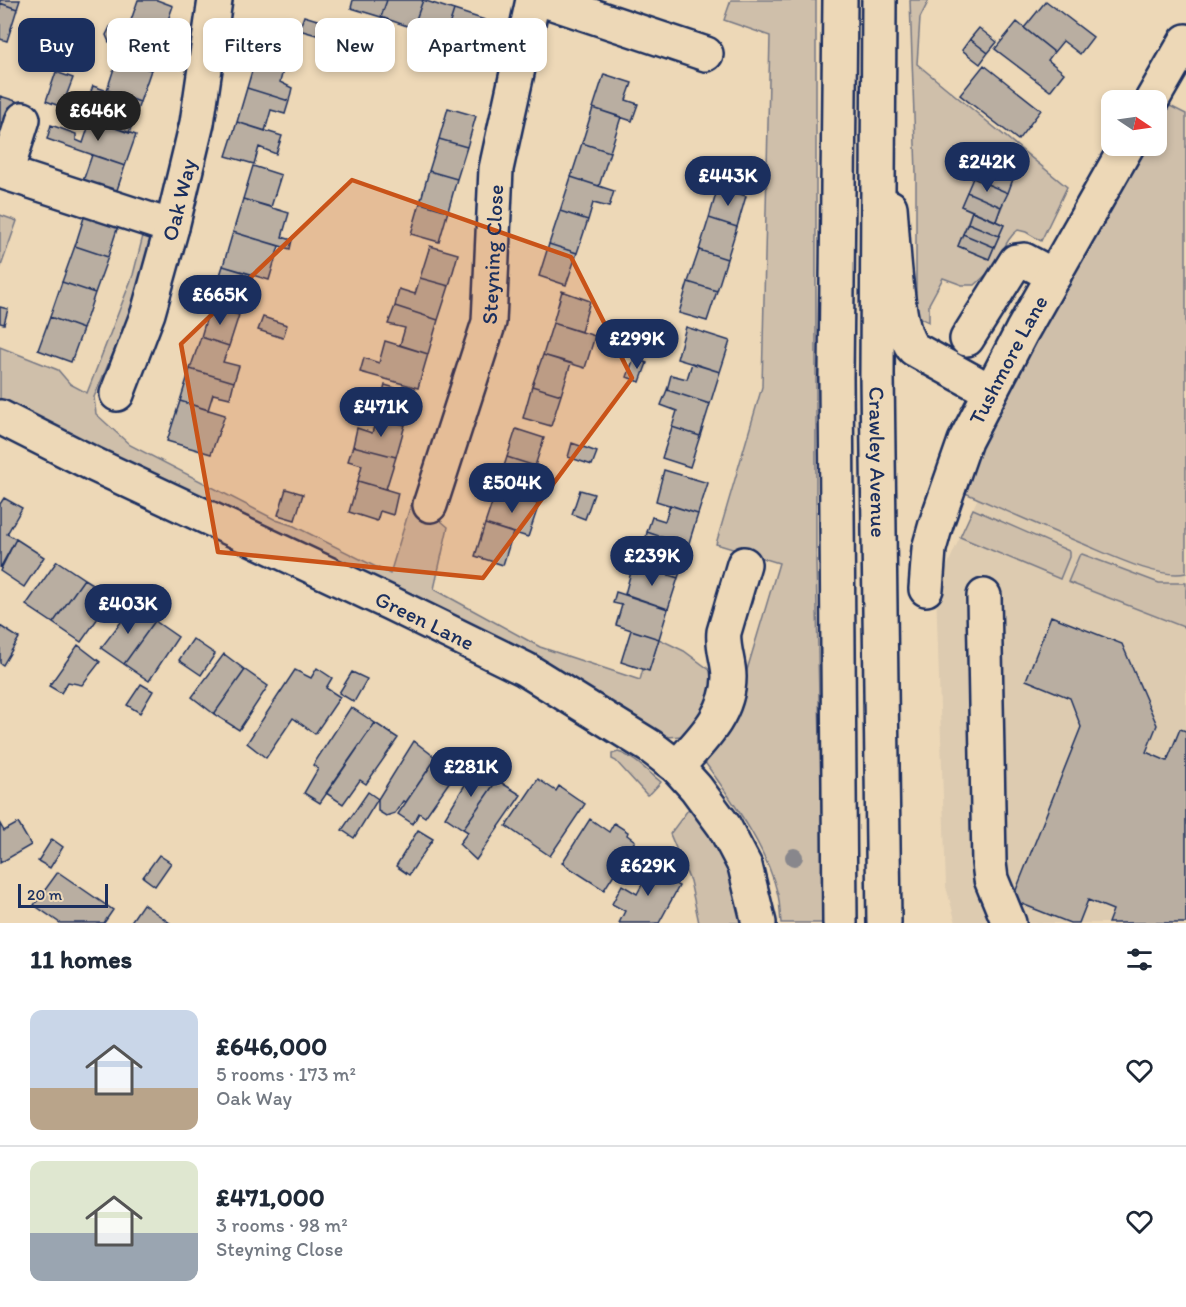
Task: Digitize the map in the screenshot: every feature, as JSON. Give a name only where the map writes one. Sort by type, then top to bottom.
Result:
[{"type":"street","name":"Oak Way","points":[[117,394],[148,313],[172,227],[197,123],[215,0]]},
{"type":"street","name":"Steyning Close","points":[[430,505],[489,322],[495,169],[533,0]]},
{"type":"street","points":[[544,0],[706,54]]},
{"type":"street","name":"Crawley Avenue","points":[[840,0],[836,377],[840,923]]},
{"type":"street","name":"Crawley Avenue","points":[[879,0],[877,375],[884,923]]},
{"type":"street","points":[[1158,90],[1186,41]]},
{"type":"street","points":[[879,94],[899,304],[906,338],[910,345],[918,351],[990,391]]},
{"type":"street","points":[[23,119],[6,173],[172,227]]},
{"type":"street","name":"Tushmore Lane","points":[[926,589],[927,561],[936,524],[965,441],[990,391],[1120,156]]},
{"type":"street","points":[[967,339],[1016,261],[1024,260],[1054,276]]},
{"type":"street","name":"Green Lane","points":[[0,417],[93,464],[525,669],[651,747],[676,767],[713,809],[745,866],[759,923]]},
{"type":"street","points":[[676,767],[711,729],[721,712],[729,677],[723,641],[724,632],[744,564]]},
{"type":"street","points":[[984,596],[989,863],[992,879],[1009,923]]},
{"type":"highlighted area","points":[[352,180],[571,257],[632,378],[483,578],[218,552],[181,344]]},
{"type":"shaded area","points":[[731,0],[816,0],[816,562],[824,923],[781,923],[778,895],[773,877],[757,842],[704,761],[737,713],[747,670],[779,563],[716,544],[762,387],[770,36],[724,20]]},
{"type":"shaded area","points":[[910,0],[929,0],[920,18],[917,64],[1067,187],[1041,241],[1018,230],[1010,238],[991,270],[975,285],[962,285],[943,278],[929,304],[929,322],[918,317],[916,300],[916,173]],"holes":[[[980,164],[1013,179],[996,221],[1004,225],[989,259],[958,246],[972,211],[961,206]]]},
{"type":"shaded area","points":[[1167,104],[1186,114],[1186,573],[1161,572],[1118,559],[963,492],[986,431],[1129,156],[1167,156]]},
{"type":"shaded area","points":[[1186,114],[1186,923],[956,923],[946,887],[936,590],[1012,423],[1151,156],[1167,156],[1167,134]]},
{"type":"shaded area","points":[[0,215],[17,221],[0,269]]},
{"type":"shaded area","points":[[145,228],[152,237],[152,247],[136,300],[94,397],[96,414],[130,445],[276,520],[294,526],[390,574],[413,497],[448,527],[434,589],[540,647],[640,680],[643,669],[649,670],[659,639],[684,651],[711,671],[715,691],[706,716],[683,736],[666,737],[0,407],[0,347],[58,370],[70,384],[87,393],[133,275]]},
{"type":"shaded area","points":[[973,509],[1069,551],[1069,557],[1060,579],[960,537]]},
{"type":"shaded area","points":[[1082,554],[1159,583],[1186,583],[1186,628],[1068,582]]},
{"type":"shaded area","points":[[618,752],[635,761],[661,782],[651,793],[647,795],[612,759],[612,754]]},
{"type":"shaded area","points":[[693,803],[730,876],[745,923],[699,923],[690,881],[670,834]]},
{"type":"building","points":[[0,0],[20,0],[17,9],[0,3]]},
{"type":"building","points":[[138,0],[157,0],[173,6],[169,18],[132,18]]},
{"type":"building","points":[[353,0],[387,0],[381,17],[351,8]]},
{"type":"building","points":[[387,0],[423,0],[417,18],[407,18],[407,26],[395,22],[395,18],[381,17]]},
{"type":"building","points":[[423,0],[454,10],[451,18],[417,18]]},
{"type":"building","points":[[1046,1],[1093,37],[1080,54],[1063,41],[1054,52],[1024,28]]},
{"type":"building","points":[[0,3],[17,9],[7,41],[0,39]]},
{"type":"building","points":[[454,10],[479,18],[451,18]]},
{"type":"building","points":[[304,16],[315,19],[315,35],[303,31]]},
{"type":"building","points":[[1017,22],[1054,52],[1048,60],[1064,73],[1050,91],[995,49]]},
{"type":"building","points":[[979,28],[997,42],[988,53],[970,39]]},
{"type":"building","points":[[970,39],[988,53],[980,64],[962,50]]},
{"type":"building","points":[[984,65],[1041,110],[1018,140],[960,95]]},
{"type":"building","points":[[56,72],[73,78],[62,107],[46,101]]},
{"type":"building","points":[[113,72],[150,72],[140,102],[107,90]]},
{"type":"building","points":[[252,72],[283,72],[280,82],[292,88],[289,101],[247,88]]},
{"type":"building","points":[[604,74],[632,83],[626,100],[638,104],[632,121],[593,108]]},
{"type":"building","points":[[93,86],[140,102],[129,133],[82,116]]},
{"type":"building","points":[[247,88],[289,101],[285,114],[271,110],[265,131],[237,122]]},
{"type":"building","points":[[0,96],[16,101],[0,154]]},
{"type":"building","points":[[448,108],[476,116],[467,147],[439,139]]},
{"type":"building","points":[[593,108],[621,117],[610,152],[582,143]]},
{"type":"building","points":[[91,119],[136,135],[125,166],[47,139],[51,125],[76,134],[76,140],[83,143]]},
{"type":"building","points":[[237,122],[282,136],[276,154],[259,147],[254,164],[226,156]]},
{"type":"building","points":[[439,139],[467,147],[457,179],[429,171]]},
{"type":"building","points":[[582,143],[610,152],[599,186],[571,177]]},
{"type":"building","points":[[92,155],[125,166],[115,196],[82,184]]},
{"type":"building","points":[[980,164],[1013,179],[1008,193],[973,178]]},
{"type":"building","points":[[253,166],[281,175],[271,207],[243,199]]},
{"type":"building","points":[[429,171],[457,179],[448,211],[420,203]]},
{"type":"building","points":[[571,177],[614,191],[609,207],[593,203],[588,220],[560,211]]},
{"type":"building","points":[[973,178],[1008,193],[1001,207],[967,192]]},
{"type":"building","points":[[718,187],[746,196],[737,227],[709,218]]},
{"type":"building","points":[[967,192],[1001,207],[996,221],[961,206]]},
{"type":"building","points":[[243,199],[289,213],[282,237],[292,240],[290,249],[233,232]]},
{"type":"building","points":[[420,203],[448,211],[439,242],[411,234]]},
{"type":"building","points":[[86,211],[119,223],[108,257],[75,246]]},
{"type":"building","points":[[560,211],[588,220],[577,253],[549,244]]},
{"type":"building","points":[[972,211],[1004,225],[999,236],[968,223]]},
{"type":"building","points":[[709,218],[737,227],[727,259],[699,250]]},
{"type":"building","points":[[968,223],[999,236],[994,247],[963,234]]},
{"type":"building","points":[[233,232],[279,246],[269,280],[223,266]]},
{"type":"building","points":[[963,234],[994,247],[989,259],[958,246]]},
{"type":"building","points":[[549,244],[577,253],[566,285],[539,276]]},
{"type":"building","points":[[75,246],[108,257],[95,293],[62,282]]},
{"type":"building","points":[[430,246],[458,254],[449,286],[420,278]]},
{"type":"building","points":[[699,250],[727,259],[717,291],[688,282]]},
{"type":"building","points":[[223,266],[251,274],[240,308],[212,300]]},
{"type":"building","points":[[420,278],[449,286],[438,320],[395,306],[399,289],[415,294]]},
{"type":"building","points":[[62,282],[95,293],[83,329],[50,317]]},
{"type":"building","points":[[688,282],[717,291],[707,321],[679,313]]},
{"type":"building","points":[[562,291],[590,301],[581,332],[553,323]]},
{"type":"building","points":[[210,306],[239,315],[229,346],[201,337]]},
{"type":"building","points":[[395,306],[438,320],[428,354],[400,345],[405,328],[388,324]]},
{"type":"building","points":[[0,307],[8,309],[4,324],[0,323]]},
{"type":"building","points":[[50,317],[83,329],[71,362],[38,350]]},
{"type":"building","points":[[263,317],[287,325],[283,338],[258,330]]},
{"type":"building","points":[[553,323],[595,336],[585,368],[543,355]]},
{"type":"building","points":[[686,327],[730,341],[720,372],[677,359]]},
{"type":"building","points":[[201,337],[229,346],[223,362],[239,366],[234,382],[190,369]]},
{"type":"building","points":[[385,341],[428,354],[418,388],[360,372],[364,358],[379,363]]},
{"type":"building","points":[[543,355],[571,363],[561,395],[532,386]]},
{"type":"building","points":[[634,358],[647,363],[640,382],[627,377]]},
{"type":"building","points":[[692,363],[720,372],[710,404],[667,390],[671,375],[687,379]]},
{"type":"building","points":[[190,369],[234,382],[230,398],[213,394],[208,410],[180,401]]},
{"type":"building","points":[[385,385],[415,394],[405,425],[377,417]]},
{"type":"building","points":[[532,386],[561,395],[551,426],[523,418]]},
{"type":"building","points":[[667,390],[710,404],[700,436],[672,427],[677,411],[661,405]]},
{"type":"building","points":[[180,401],[225,415],[211,454],[167,441]]},
{"type":"building","points":[[377,417],[405,425],[396,457],[353,446],[357,428],[372,433]]},
{"type":"building","points":[[672,427],[700,436],[690,467],[662,458]]},
{"type":"building","points":[[516,429],[544,438],[535,466],[507,457]]},
{"type":"building","points":[[572,443],[597,452],[592,465],[568,457]]},
{"type":"building","points":[[353,446],[396,457],[386,489],[358,481],[362,465],[348,461]]},
{"type":"building","points":[[507,457],[535,466],[524,500],[496,491]]},
{"type":"building","points":[[664,470],[708,483],[698,514],[656,501]]},
{"type":"building","points":[[358,481],[398,493],[393,515],[380,511],[377,521],[349,512]]},
{"type":"building","points":[[286,489],[303,494],[295,520],[278,515]]},
{"type":"building","points":[[580,490],[594,494],[585,519],[572,514]]},
{"type":"building","points":[[496,491],[539,504],[528,537],[485,524]]},
{"type":"building","points":[[4,498],[22,508],[7,534],[16,539],[0,568],[0,504]]},
{"type":"building","points":[[670,505],[698,514],[688,546],[647,532],[652,517],[665,521]]},
{"type":"building","points":[[485,524],[513,533],[503,565],[475,556]]},
{"type":"building","points":[[647,532],[688,546],[678,578],[650,569],[657,546],[645,543]]},
{"type":"building","points":[[16,539],[44,557],[24,587],[0,571]]},
{"type":"building","points":[[57,561],[84,579],[53,623],[26,605]]},
{"type":"building","points":[[642,566],[678,578],[668,609],[625,594],[631,572],[640,574]]},
{"type":"building","points":[[84,579],[113,597],[81,642],[53,623]]},
{"type":"building","points":[[616,592],[668,609],[659,639],[616,625],[622,605],[613,603]]},
{"type":"building","points":[[134,605],[155,621],[124,664],[101,648]]},
{"type":"building","points":[[1051,616],[1122,644],[1157,725],[1146,752],[1167,761],[1180,729],[1186,731],[1186,923],[1108,923],[1113,910],[1088,900],[1079,923],[1070,923],[1012,900],[1081,727],[1070,698],[1026,680]]},
{"type":"building","points":[[155,621],[178,637],[149,681],[124,664]]},
{"type":"building","points":[[0,626],[19,638],[3,665],[0,663]]},
{"type":"building","points":[[631,630],[659,639],[649,671],[621,662]]},
{"type":"building","points":[[193,639],[215,654],[201,675],[179,660]]},
{"type":"building","points":[[78,645],[100,662],[82,685],[68,682],[61,693],[49,686]]},
{"type":"building","points":[[224,654],[245,670],[214,714],[192,697]]},
{"type":"building","points":[[317,668],[332,678],[326,688],[340,697],[315,734],[293,718],[266,758],[247,743],[295,670],[311,678]]},
{"type":"building","points":[[245,670],[268,686],[239,730],[214,714]]},
{"type":"building","points":[[352,672],[367,679],[354,702],[339,693]]},
{"type":"building","points":[[141,684],[153,691],[140,713],[127,705]]},
{"type":"building","points":[[351,707],[375,723],[320,803],[304,793],[318,769],[313,765]]},
{"type":"building","points":[[375,723],[398,738],[366,784],[360,780],[343,804],[326,793]]},
{"type":"building","points":[[414,741],[436,758],[406,802],[403,801],[395,813],[386,816],[378,811],[378,799]]},
{"type":"building","points":[[436,758],[457,771],[425,817],[419,813],[413,824],[398,814]]},
{"type":"building","points":[[476,767],[497,780],[463,829],[445,817]]},
{"type":"building","points":[[538,779],[556,791],[559,786],[585,804],[550,856],[506,826]]},
{"type":"building","points":[[497,780],[521,795],[476,860],[459,844],[468,832],[463,829]]},
{"type":"building","points":[[368,792],[378,799],[354,838],[342,830]]},
{"type":"building","points":[[590,819],[609,832],[614,823],[628,832],[627,835],[635,841],[604,890],[562,863]]},
{"type":"building","points":[[18,823],[31,845],[0,863],[0,824],[4,831]]},
{"type":"building","points":[[418,830],[433,839],[409,875],[396,866]]},
{"type":"building","points":[[52,839],[63,847],[50,868],[38,861]]},
{"type":"building","points":[[159,855],[171,863],[155,886],[143,877]]},
{"type":"building","points":[[655,861],[678,873],[673,883],[679,886],[659,923],[619,923],[625,911],[612,904],[622,885],[637,894]]},
{"type":"building","points":[[58,872],[113,910],[104,923],[60,923],[34,905]]},
{"type":"building","points":[[143,904],[170,923],[130,923]]}]
